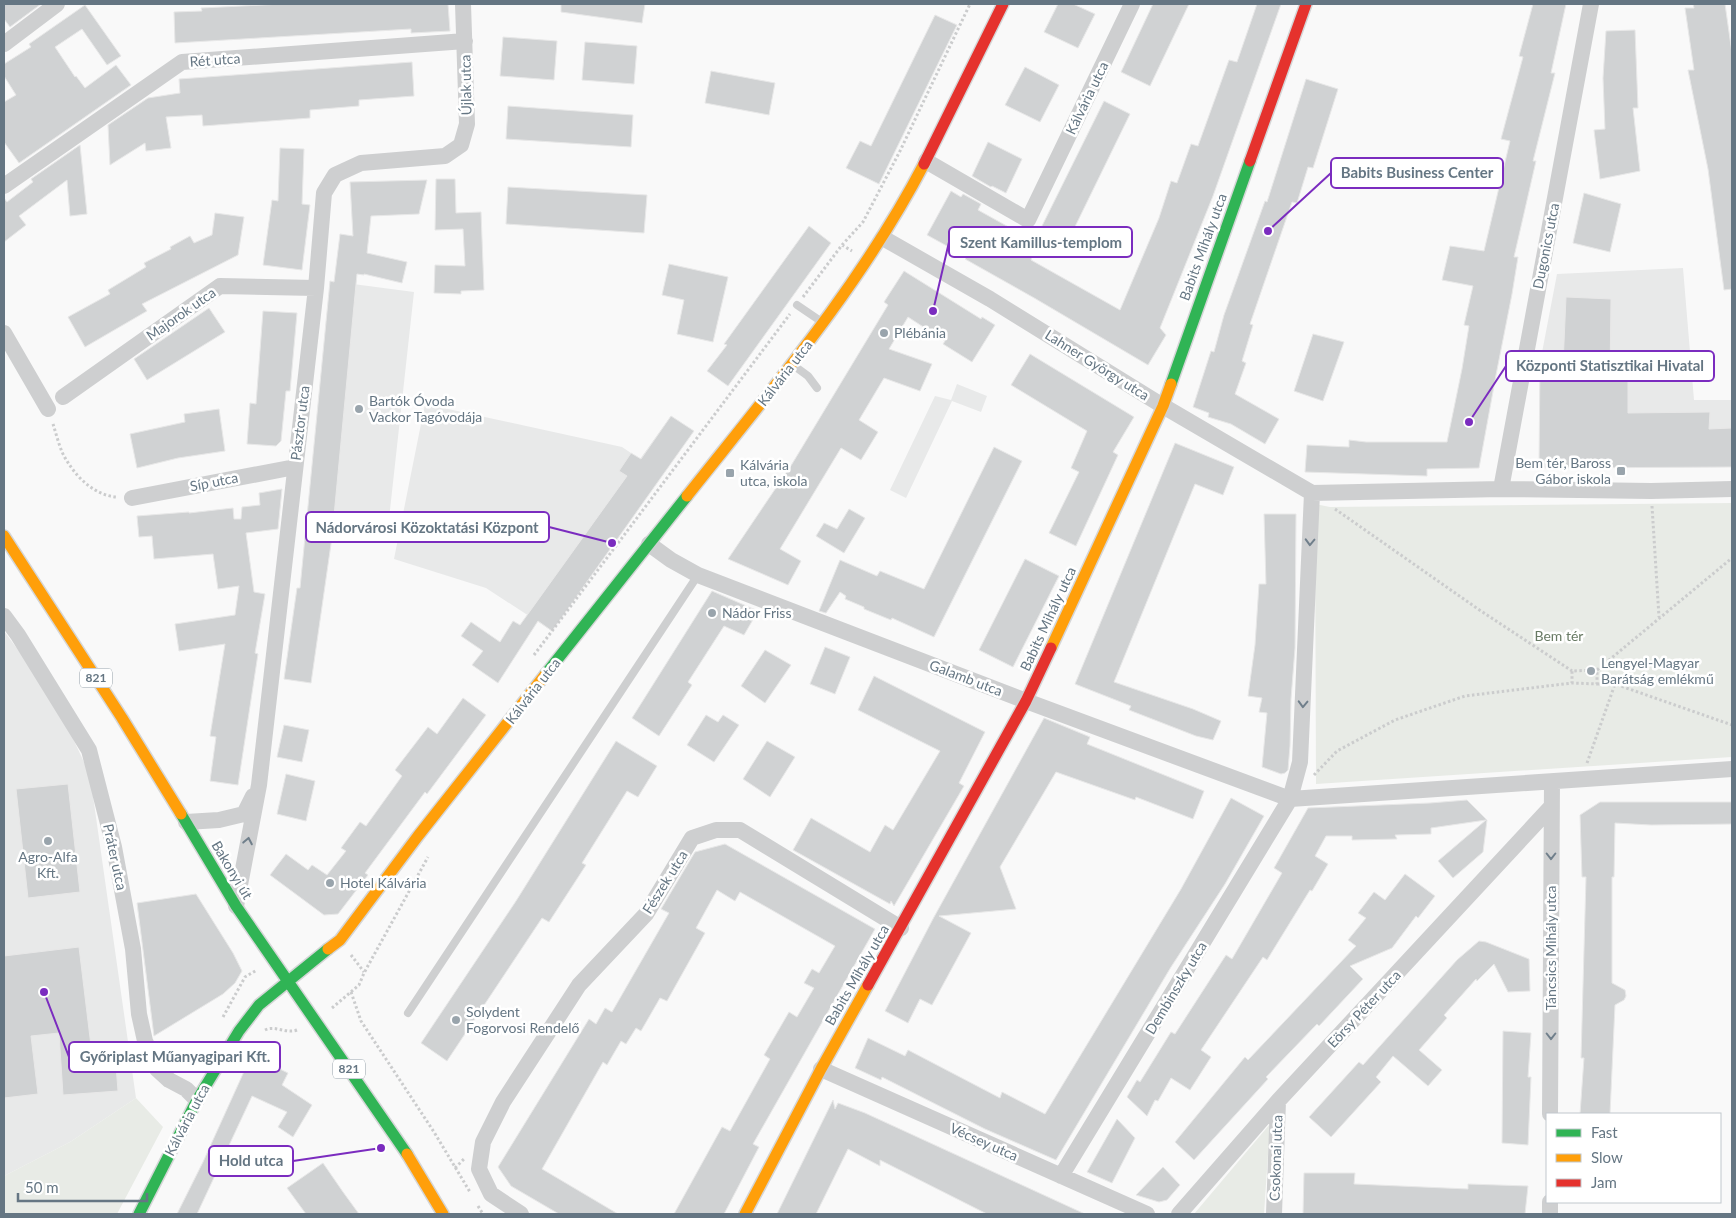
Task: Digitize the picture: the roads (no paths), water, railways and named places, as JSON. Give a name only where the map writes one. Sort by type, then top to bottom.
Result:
[{"type":"street","points":[[4,44],[57,4]]},
{"type":"street","name":"Újlak utca","points":[[445,156],[461,145],[467,124],[464,4]]},
{"type":"street","name":"Kálvária utca","points":[[139,1214],[197,1100],[239,1031],[259,1005],[340,940],[418,836],[824,323],[883,238],[926,161],[1003,4]]},
{"type":"street","name":"Kálvária utca","points":[[926,161],[1028,220],[1132,4]]},
{"type":"street","name":"Babits Mihály utca","points":[[745,1214],[821,1069],[1026,701],[1163,406],[1306,4]]},
{"type":"street","name":"Dugonics utca","points":[[1501,488],[1591,4]]},
{"type":"street","name":"Rét utca","points":[[4,186],[182,62],[465,40]]},
{"type":"street","name":"Pásztor utca","points":[[236,906],[259,785],[316,288],[324,193],[335,175],[361,163],[445,156]]},
{"type":"street","name":"Lahner György utca","points":[[883,238],[990,299],[1163,406],[1312,493]]},
{"type":"street","name":"Majorok utca","points":[[63,397],[220,286],[316,288]]},
{"type":"street","points":[[4,333],[48,409]]},
{"type":"street","name":"Síp utca","points":[[132,498],[295,467]]},
{"type":"street","points":[[1732,489],[1651,491],[1501,488],[1312,493],[1300,762],[1290,799],[1732,769]]},
{"type":"street","name":"Bakonyi út","points":[[4,536],[122,718],[236,906],[409,1157],[443,1214]]},
{"type":"street","name":"Galamb utca","points":[[649,544],[698,575],[1026,701],[1290,799]]},
{"type":"street","name":"Práter utca","points":[[4,616],[18,635],[89,750],[114,847],[132,949],[139,1014],[145,1041],[157,1069],[168,1080],[186,1089],[197,1100]]},
{"type":"street","name":"Táncsics Mihály utca","points":[[1550,1113],[1552,782]]},
{"type":"street","name":"Pásztor utca","points":[[186,822],[218,820],[244,814],[259,785]]},
{"type":"street","name":"Dembinszky utca","points":[[1061,1176],[1290,799]]},
{"type":"street","name":"Eörsy Péter utca","points":[[1179,1214],[1278,1102],[1552,807]]},
{"type":"street","name":"Fészek utca","points":[[521,1214],[491,1194],[480,1169],[483,1142],[503,1102],[579,985],[646,914],[692,838],[716,830],[740,830],[901,928]]},
{"type":"street","name":"Vécsey utca","points":[[821,1069],[1147,1214]]},
{"type":"street","name":"Csokonai utca","points":[[1274,1214],[1278,1102]]},
{"type":"lane","points":[[797,305],[824,323]]},
{"type":"lane","points":[[792,364],[808,376],[817,388]]},
{"type":"lane","points":[[408,1014],[698,575]]},
{"type":"place","name":"Babits Business Center","points":[[1268,231]]},
{"type":"place","name":"Szent Kamillus-templom","points":[[933,311]]},
{"type":"place","name":"Plébánia","points":[[884,333]]},
{"type":"place","name":"Bartók Óvoda Vackor Tagóvodája","points":[[359,409]]},
{"type":"place","name":"Központi Statisztikai Hivatal","points":[[1469,422]]},
{"type":"place","name":"Bem tér, Baross Gábor iskola","points":[[1621,471]]},
{"type":"place","name":"Kálvária utca, iskola","points":[[730,473]]},
{"type":"place","name":"Nádorvárosi Közoktatási Központ","points":[[612,543]]},
{"type":"place","name":"Nádor Friss","points":[[712,613]]},
{"type":"place","name":"Lengyel-Magyar Barátság emlékmű","points":[[1591,671]]},
{"type":"place","name":"Agro-Alfa Kft.","points":[[48,841]]},
{"type":"place","name":"Hotel Kálvária","points":[[330,883]]},
{"type":"place","name":"Győriplast Műanyagipari Kft.","points":[[44,992]]},
{"type":"place","name":"Solydent Fogorvosi Rendelő","points":[[456,1020]]},
{"type":"place","name":"Hold utca","points":[[381,1148]]},
{"type":"park label","name":"Bem tér","points":[[1559,636]]}]
